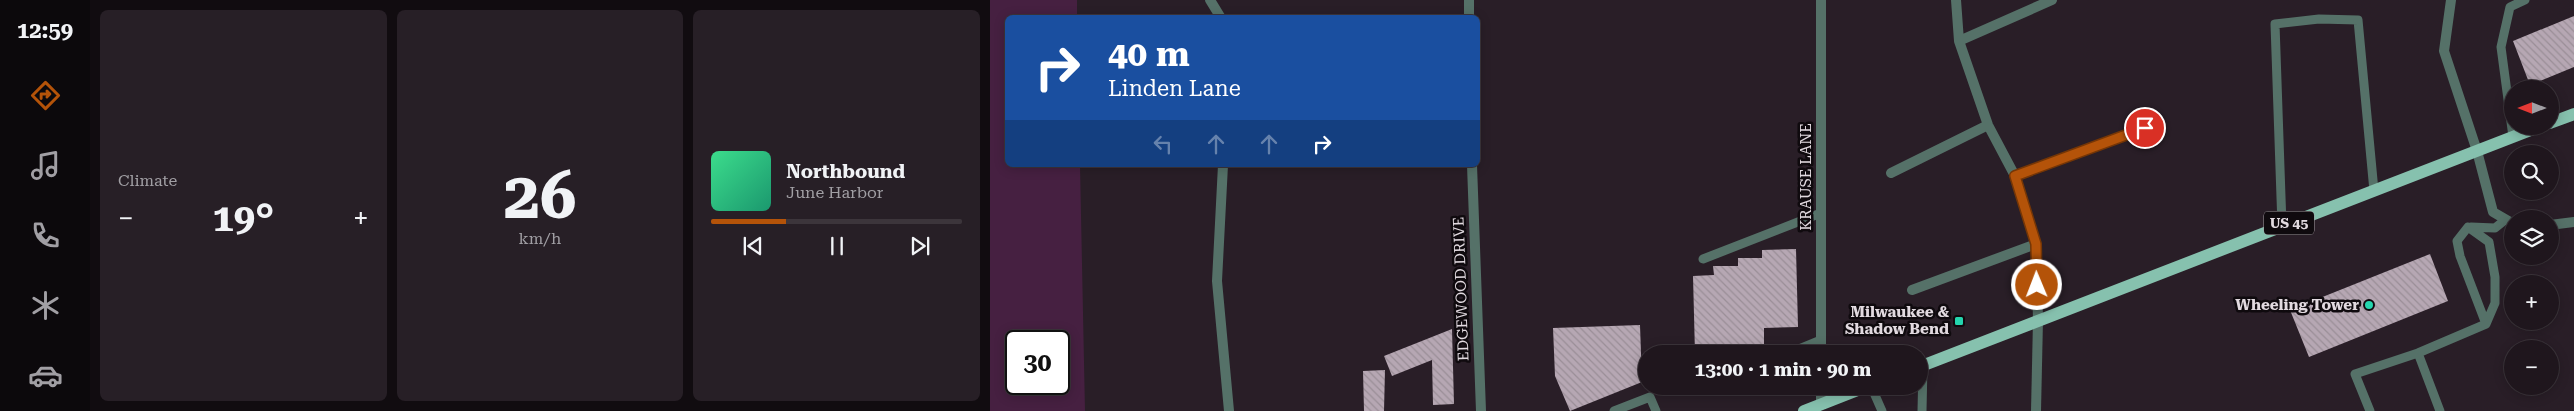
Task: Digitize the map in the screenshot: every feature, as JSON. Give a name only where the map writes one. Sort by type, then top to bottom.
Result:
[{"type":"main road","points":[[2559,120],[2574,114]]},
{"type":"main road","name":"US 45","points":[[1928,363],[2518,135]]},
{"type":"main road","points":[[1813,409],[1848,395]]},
{"type":"street","points":[[1210,0],[1219,15]]},
{"type":"street","points":[[1469,0],[1469,15]]},
{"type":"street","name":"KRAUSE LANE","points":[[1821,345],[1822,0]]},
{"type":"street","points":[[1956,0],[1959,41],[1988,125],[2015,176],[2036,244],[2038,320],[2036,411]]},
{"type":"street","points":[[1959,41],[2052,0]]},
{"type":"street","points":[[2451,0],[2444,51],[2477,151],[2493,212],[2504,218]]},
{"type":"street","points":[[1891,174],[1988,125]]},
{"type":"street","points":[[2015,176],[2145,128]]},
{"type":"street","points":[[1223,167],[1217,281],[1229,411]]},
{"type":"street","name":"EDGEWOOD DRIVE","points":[[1472,167],[1481,411]]},
{"type":"street","points":[[2559,224],[2574,222]]},
{"type":"street","points":[[1912,290],[2036,244]]},
{"type":"street","points":[[1813,409],[1818,395]]},
{"type":"lane","points":[[2513,137],[2501,47],[2510,7],[2524,0]]},
{"type":"lane","points":[[2282,226],[2275,24],[2318,19],[2358,20],[2374,190]]},
{"type":"lane","points":[[1703,258],[1821,213]]},
{"type":"lane","points":[[2468,227],[2495,228],[2504,224]]},
{"type":"lane","points":[[2370,411],[2356,374],[2418,353],[2486,324],[2495,303],[2495,277],[2489,242],[2468,227]]},
{"type":"lane","points":[[2468,227],[2458,241],[2460,256],[2486,324]]},
{"type":"lane","points":[[1809,345],[1821,340]]},
{"type":"lane","points":[[2418,353],[2440,411]]},
{"type":"lane","points":[[1874,395],[1882,411]]},
{"type":"lane","points":[[1922,395],[1922,411]]},
{"type":"lane","points":[[1614,411],[1650,397],[1656,411]]},
{"type":"shaded area","points":[[990,0],[1077,0],[1077,15],[1005,15],[1005,167],[1080,167],[1085,411],[990,411]]},
{"type":"building","points":[[2574,16],[2574,67],[2542,80],[2528,80],[2513,41]]},
{"type":"building","points":[[1796,249],[1798,327],[1764,328],[1764,345],[1695,345],[1693,276],[1714,275],[1713,266],[1738,266],[1738,258],[1762,258],[1762,250]]},
{"type":"building","name":"Wheeling Tower","points":[[2430,254],[2448,301],[2309,357],[2290,310]]},
{"type":"building","points":[[1640,325],[1638,384],[1570,411],[1555,376],[1553,328]]},
{"type":"building","points":[[1452,329],[1454,404],[1433,405],[1432,360],[1392,376],[1384,356]]},
{"type":"building","points":[[1385,370],[1384,411],[1364,411],[1363,371]]},
{"type":"place","name":"Wheeling Tower","points":[[2369,305]]},
{"type":"place","name":"Milwaukee & Shadow Bend","points":[[1959,321]]},
{"type":"route","points":[[2037,285],[2036,244],[2015,176],[2145,128]]}]
